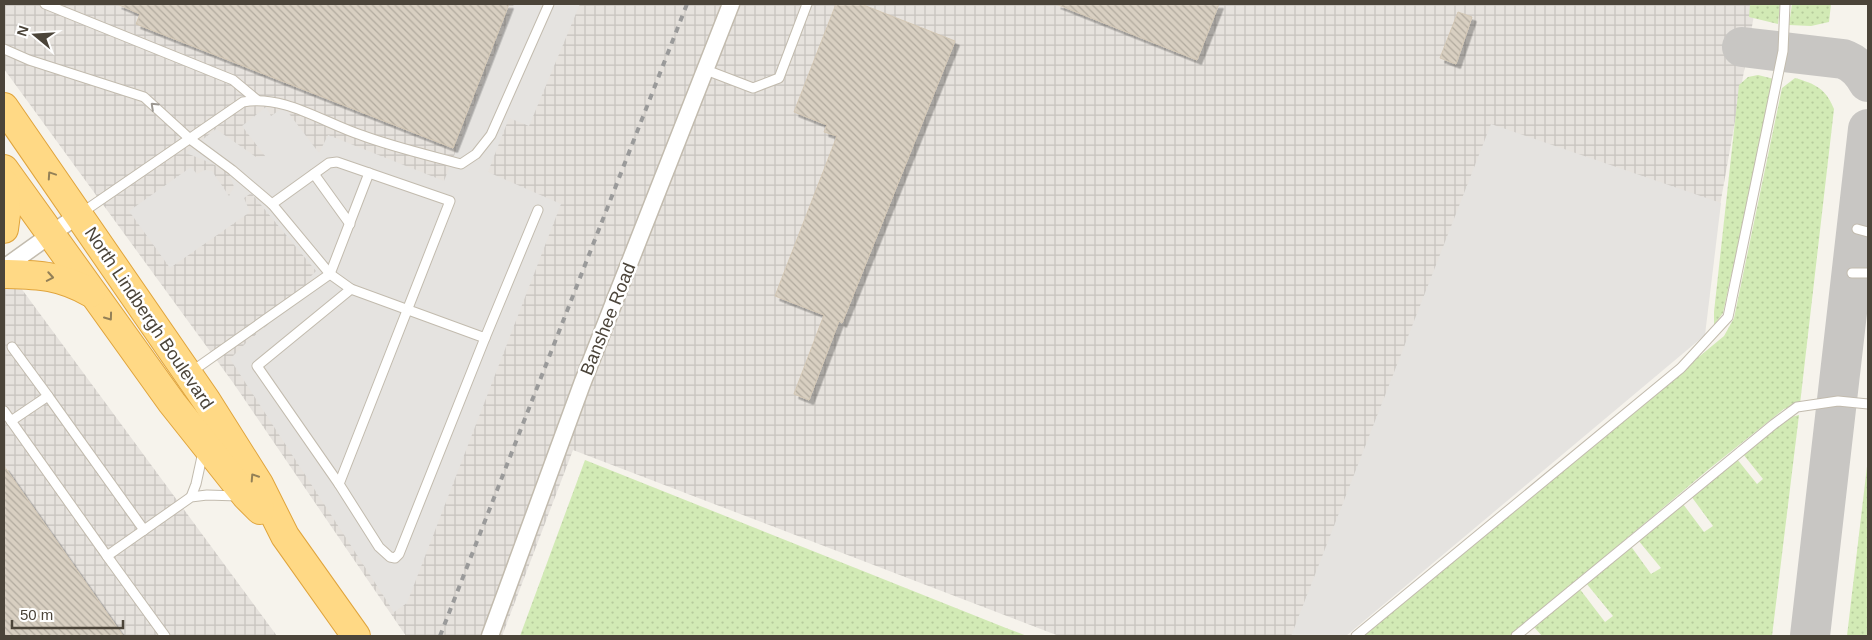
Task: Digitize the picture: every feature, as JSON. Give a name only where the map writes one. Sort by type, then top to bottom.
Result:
[{"type":"highway","name":"North Lindbergh Boulevard","points":[[4,106],[188,374],[259,484],[285,536],[356,636]]},
{"type":"highway","name":"North Lindbergh Boulevard","points":[[4,168],[92,293],[204,444],[246,496],[285,536]]},
{"type":"highway","points":[[4,183],[6,214],[4,229]]},
{"type":"highway","points":[[4,274],[38,275],[61,279],[92,293]]},
{"type":"street","name":"Banshee Road","points":[[490,636],[582,384],[731,4]]},
{"type":"street","points":[[4,268],[78,215]]},
{"type":"lane","points":[[45,4],[233,80],[257,100]]},
{"type":"lane","points":[[78,215],[244,102],[257,100],[288,106],[360,135],[461,164],[476,154],[491,135],[549,4]]},
{"type":"lane","points":[[706,70],[753,88],[779,78],[806,4]]},
{"type":"lane","points":[[1356,636],[1681,368],[1728,317],[1783,51],[1785,4]]},
{"type":"lane","points":[[4,49],[29,60],[144,97],[190,139],[232,170],[272,204],[330,274],[352,289],[485,338]]},
{"type":"lane","points":[[272,204],[329,163],[337,162],[450,201],[339,484]]},
{"type":"lane","points":[[188,374],[330,274],[368,173]]},
{"type":"lane","points":[[314,174],[350,224]]},
{"type":"lane","points":[[352,289],[257,366],[339,484],[379,547],[390,557],[395,558],[399,554],[538,210]]},
{"type":"lane","points":[[1858,229],[1868,232]]},
{"type":"lane","points":[[1852,273],[1868,273]]},
{"type":"lane","points":[[12,347],[144,530]]},
{"type":"lane","points":[[11,421],[48,396]]},
{"type":"lane","points":[[1516,636],[1797,407],[1838,401],[1868,404]]},
{"type":"lane","points":[[4,411],[165,636]]},
{"type":"lane","points":[[191,497],[196,484],[204,444]]},
{"type":"lane","points":[[107,556],[191,497],[207,495],[246,496]]},
{"type":"shaded area","points":[[4,4],[1756,4],[1697,334],[1335,636],[1059,636],[573,450],[502,636],[406,636],[234,384],[4,69]]},
{"type":"shaded area","points":[[514,4],[580,4],[529,126],[509,118],[488,172],[561,204],[407,603],[394,612],[230,359],[248,341],[315,286],[309,278],[316,271],[251,193],[244,198],[250,212],[170,268],[129,211],[191,167],[197,174],[205,170],[212,171],[229,196],[234,187],[229,173],[186,153],[216,129],[256,157],[265,156],[242,126],[266,107],[271,116],[284,107],[319,153],[328,135],[444,181]]},
{"type":"shaded area","points":[[1491,124],[1721,203],[1705,335],[1346,636],[1291,636]]},
{"type":"shaded area","points":[[4,265],[277,636],[4,636]]},
{"type":"green space","points":[[1750,4],[1780,4],[1778,24],[1749,17]]},
{"type":"green space","points":[[1792,4],[1831,4],[1829,22],[1811,26],[1789,25]]},
{"type":"green space","points":[[1758,75],[1774,79],[1723,313],[1714,325],[1739,85],[1748,77]]},
{"type":"green space","points":[[1795,78],[1819,88],[1824,92],[1834,109],[1800,404],[1784,409],[1709,469],[1511,636],[1362,636],[1724,336],[1734,318],[1782,88]]},
{"type":"green space","points":[[1799,415],[1772,636],[1542,636],[1534,627],[1579,588],[1605,622],[1613,616],[1586,583],[1630,545],[1651,574],[1661,568],[1638,540],[1683,504],[1704,532],[1713,526],[1691,496],[1737,459],[1757,484],[1763,479],[1743,454],[1791,417]]},
{"type":"green space","points":[[1868,458],[1868,636],[1847,636]]},
{"type":"green space","points":[[585,460],[1006,628],[1027,636],[520,636]]},
{"type":"building","points":[[117,4],[509,4],[453,148],[136,24],[140,14]]},
{"type":"building","points":[[836,4],[861,4],[955,41],[842,323],[839,321],[809,400],[794,394],[824,315],[775,296],[837,136],[824,132],[827,125],[794,112]]},
{"type":"building","points":[[1056,4],[1219,4],[1197,60]]},
{"type":"building","points":[[1458,12],[1472,17],[1456,64],[1440,58]]},
{"type":"building","points":[[4,466],[123,636],[4,636]]},
{"type":"taxiway","points":[[1742,47],[1843,59],[1858,68],[1868,82]]},
{"type":"taxiway","points":[[1810,636],[1868,129]]},
{"type":"railway","points":[[440,636],[687,4]]}]
